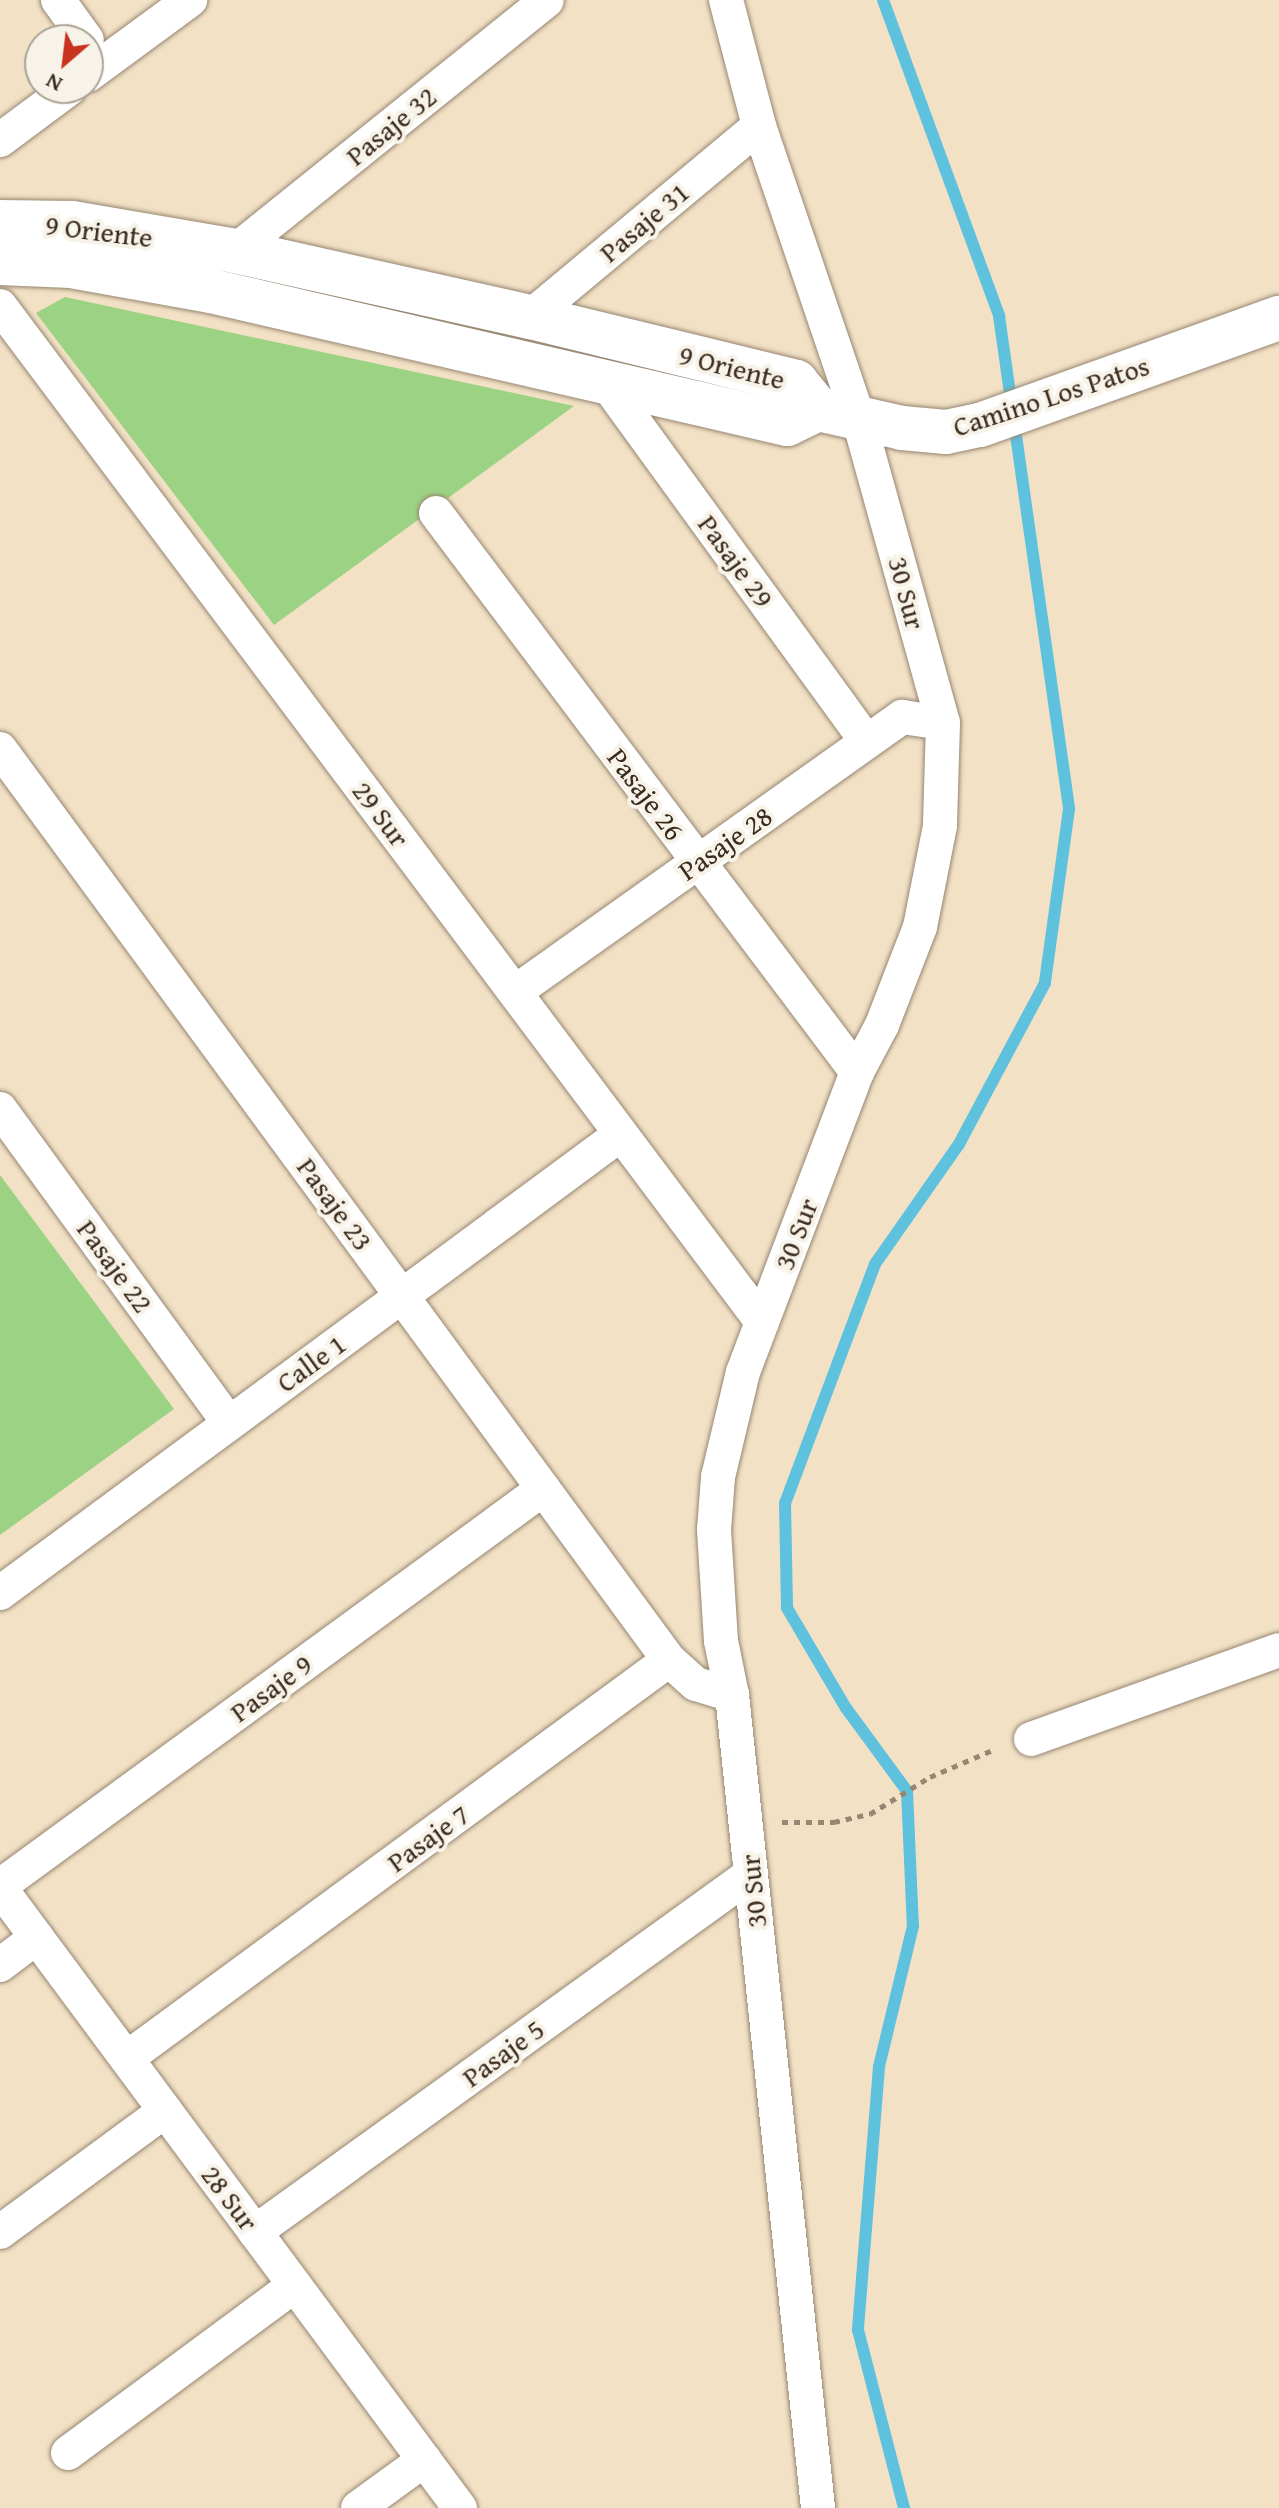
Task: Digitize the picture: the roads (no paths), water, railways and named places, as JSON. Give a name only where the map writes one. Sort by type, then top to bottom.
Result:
[{"type":"street","points":[[58,0],[73,24]]},
{"type":"street","points":[[104,48],[190,0]]},
{"type":"street","name":"Pasaje 32","points":[[235,251],[547,0]]},
{"type":"street","name":"30 Sur","points":[[726,0],[759,126],[859,420],[943,723],[940,826],[920,927],[903,977],[857,1072],[762,1322],[728,1424],[717,1490],[715,1586],[732,1695],[818,2508]]},
{"type":"street","points":[[0,140],[48,104]]},
{"type":"street","name":"Pasaje 31","points":[[530,317],[759,126]]},
{"type":"street","name":"9 Oriente","points":[[0,222],[72,223],[235,251],[530,317],[796,382],[818,409],[787,424],[211,291],[71,266],[0,263]]},
{"type":"street","name":"29 Sur","points":[[0,306],[762,1322]]},
{"type":"street","name":"Camino Los Patos","points":[[818,409],[859,420],[946,432],[997,418],[1279,318]]},
{"type":"street","name":"Pasaje 29","points":[[604,380],[867,742]]},
{"type":"street","name":"Pasaje 26","points":[[436,513],[857,1072]]},
{"type":"street","name":"Pasaje 28","points":[[515,992],[902,717],[943,723]]},
{"type":"street","name":"Pasaje 23","points":[[0,749],[669,1660]]},
{"type":"street","name":"Pasaje 22","points":[[0,1109],[229,1423]]},
{"type":"street","name":"Calle 1","points":[[0,1593],[621,1134]]},
{"type":"street","name":"Pasaje 9","points":[[0,1887],[543,1489]]},
{"type":"street","points":[[1031,1739],[1279,1650]]},
{"type":"street","points":[[669,1660],[696,1684],[732,1695]]},
{"type":"street","name":"Pasaje 7","points":[[127,2058],[669,1660]]},
{"type":"street","name":"Pasaje 5","points":[[255,2232],[751,1874]]},
{"type":"street","name":"28 Sur","points":[[0,1887],[460,2508]]},
{"type":"street","points":[[0,1965],[37,1937]]},
{"type":"street","points":[[0,2232],[165,2111]]},
{"type":"street","points":[[68,2453],[295,2285]]},
{"type":"street","points":[[358,2508],[424,2460]]},
{"type":"waterway","points":[[883,0],[999,316],[1069,809],[1045,983],[959,1144],[875,1264],[785,1503],[787,1608],[846,1708],[907,1791],[913,1926],[879,2067],[858,2330],[904,2508]]}]
